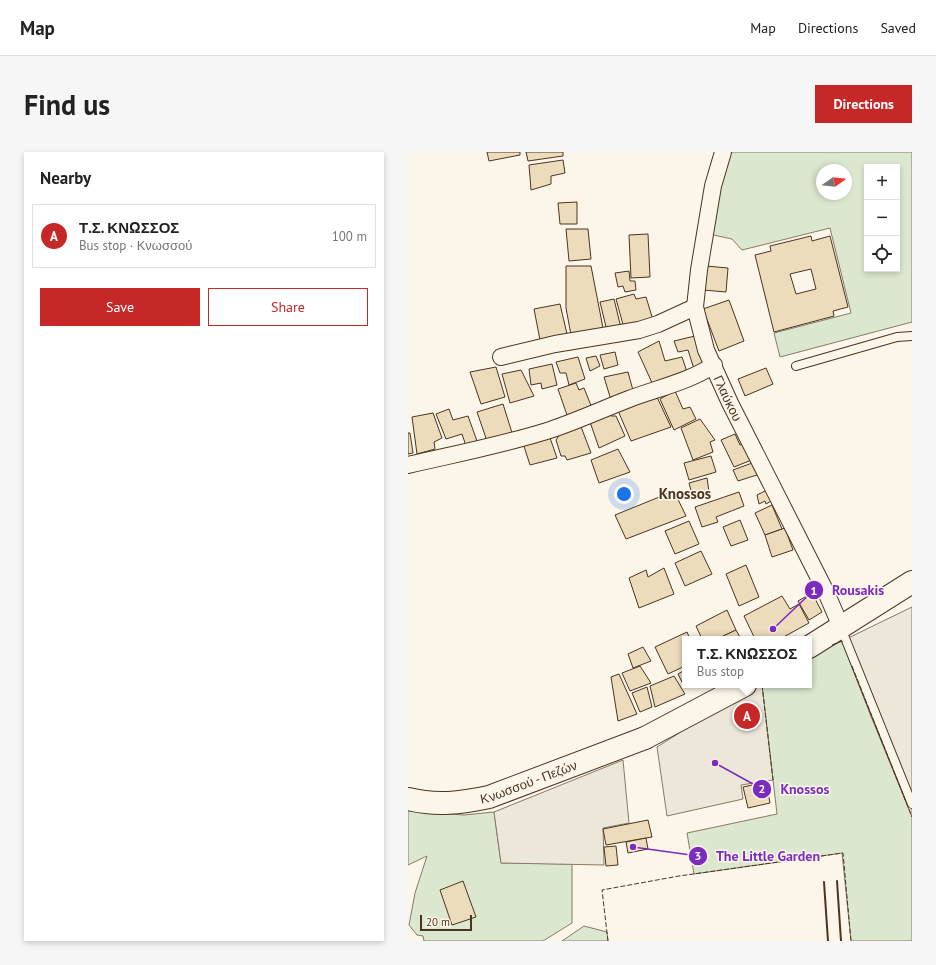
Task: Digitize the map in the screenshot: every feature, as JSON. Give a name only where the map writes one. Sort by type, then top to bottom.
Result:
[{"type":"main road","points":[[812,645],[912,582]]},
{"type":"main road","name":"Κνωσσού - Πεζών","points":[[408,800],[445,804],[489,797],[644,738],[739,688]]},
{"type":"street","name":"Γλαύκου","points":[[723,152],[713,186],[699,270],[695,307],[706,350],[730,403],[826,592],[841,627]]},
{"type":"street","points":[[501,357],[555,344],[639,330],[658,324],[695,307]]},
{"type":"street","points":[[408,465],[485,448],[551,430],[631,398],[674,385],[714,365]]},
{"type":"lane","points":[[796,366],[897,337],[912,336]]},
{"type":"lane","points":[[841,627],[912,804]]},
{"type":"green space","points":[[720,152],[912,152],[912,322],[780,357],[774,333],[851,313],[830,228],[742,250],[732,239],[709,234]]},
{"type":"green space","points":[[842,641],[912,816],[912,941],[851,941],[842,853],[694,874],[687,833],[777,814],[762,688],[812,688],[812,656]]},
{"type":"green space","points":[[408,808],[424,812],[464,815],[494,812],[501,863],[572,864],[572,923],[543,941],[424,941],[423,936],[417,935],[409,925],[415,893],[427,856],[408,865]]},
{"type":"green space","points":[[584,926],[607,932],[608,941],[562,941]]},
{"type":"shaded area","points":[[912,607],[912,817],[842,641]]},
{"type":"shaded area","points":[[750,688],[762,688],[773,780],[741,785],[743,799],[667,816],[657,747]]},
{"type":"shaded area","points":[[623,760],[629,823],[603,828],[604,865],[501,863],[494,812]]},
{"type":"building","points":[[487,152],[520,152],[520,155],[489,161]]},
{"type":"building","points":[[526,152],[563,152],[563,156],[528,161]]},
{"type":"building","points":[[563,160],[565,173],[551,176],[551,184],[531,190],[529,165]]},
{"type":"building","points":[[577,202],[577,224],[560,224],[558,203]]},
{"type":"building","points":[[566,229],[588,229],[591,259],[569,261]]},
{"type":"building","points":[[648,234],[650,277],[631,278],[629,235]]},
{"type":"building","points":[[811,236],[812,241],[830,236],[848,307],[833,311],[834,316],[774,332],[755,255],[771,251],[770,246]],"holes":[[[811,269],[816,289],[796,294],[790,274]]]},
{"type":"building","points":[[566,266],[591,266],[603,328],[571,335],[566,308]]},
{"type":"building","points":[[706,266],[728,268],[726,292],[703,290]]},
{"type":"building","points":[[629,271],[630,281],[635,281],[636,290],[625,292],[623,286],[618,287],[615,273]]},
{"type":"building","points":[[634,294],[636,299],[646,297],[653,320],[624,328],[616,299]]},
{"type":"building","points":[[614,299],[621,328],[607,331],[600,302]]},
{"type":"building","points":[[729,300],[744,341],[719,351],[703,309]]},
{"type":"building","points":[[560,304],[567,334],[540,340],[534,309]]},
{"type":"building","points":[[695,336],[707,359],[694,369],[688,350],[678,352],[674,341]]},
{"type":"building","points":[[659,341],[665,361],[682,357],[688,375],[653,385],[638,352]]},
{"type":"building","points":[[615,352],[618,365],[604,369],[600,355]]},
{"type":"building","points":[[596,356],[600,366],[590,371],[586,358]]},
{"type":"building","points":[[578,357],[585,379],[569,385],[566,373],[560,373],[556,362]]},
{"type":"building","points":[[552,364],[557,385],[542,389],[541,383],[531,385],[529,369]]},
{"type":"building","points":[[496,367],[505,397],[481,404],[470,372]]},
{"type":"building","points":[[766,368],[773,384],[745,396],[738,379]]},
{"type":"building","points":[[521,370],[534,396],[510,403],[502,374]]},
{"type":"building","points":[[628,372],[634,394],[611,400],[604,377]]},
{"type":"building","points":[[576,383],[579,390],[584,388],[592,408],[568,418],[558,389]]},
{"type":"building","points":[[675,391],[683,409],[690,407],[696,419],[674,430],[660,399]]},
{"type":"building","points":[[656,395],[671,427],[631,441],[616,406]]},
{"type":"building","points":[[503,404],[513,436],[488,444],[477,412]]},
{"type":"building","points":[[449,409],[453,420],[468,416],[477,441],[466,446],[462,434],[446,439],[436,414]]},
{"type":"building","points":[[609,412],[611,416],[616,416],[625,436],[599,448],[589,419]]},
{"type":"building","points":[[433,413],[442,438],[434,442],[435,449],[417,454],[412,417]]},
{"type":"building","points":[[700,419],[715,440],[710,442],[713,452],[693,460],[681,428]]},
{"type":"building","points":[[580,424],[591,453],[567,460],[565,456],[561,456],[556,440],[562,431]]},
{"type":"building","points":[[548,432],[557,458],[530,465],[522,440]]},
{"type":"building","points":[[408,433],[410,433],[413,453],[408,454]]},
{"type":"building","points":[[735,434],[740,445],[746,443],[754,459],[734,467],[721,440]]},
{"type":"building","points":[[618,449],[630,472],[599,483],[591,460]]},
{"type":"building","points":[[711,456],[716,472],[689,480],[684,463]]},
{"type":"building","points":[[755,462],[760,474],[738,481],[733,470]]},
{"type":"building","points":[[707,478],[709,492],[693,498],[689,483]]},
{"type":"building","points":[[767,490],[773,500],[766,504],[765,501],[759,504],[757,495]]},
{"type":"building","points":[[674,491],[686,516],[626,539],[615,515]]},
{"type":"building","points":[[739,492],[744,506],[716,517],[718,522],[702,527],[695,507]]},
{"type":"building","points":[[772,505],[782,529],[765,535],[755,513]]},
{"type":"building","points":[[740,520],[748,540],[731,546],[723,527]]},
{"type":"building","points":[[689,521],[699,544],[675,554],[665,531]]},
{"type":"building","points":[[785,528],[793,550],[772,557],[765,535]]},
{"type":"building","points":[[701,551],[712,574],[685,586],[675,563]]},
{"type":"building","points":[[746,565],[759,597],[739,606],[726,574]]},
{"type":"building","points":[[664,568],[674,594],[639,608],[629,578],[646,570],[648,577]]},
{"type":"building","points":[[812,593],[822,612],[809,620],[798,601]]},
{"type":"building","points":[[782,596],[790,609],[799,604],[809,623],[785,636],[754,636],[744,616]]},
{"type":"building","points":[[727,610],[736,630],[723,636],[701,636],[696,626]]},
{"type":"building","points":[[736,630],[739,636],[723,636]]},
{"type":"building","points":[[687,632],[689,636],[682,636],[682,667],[668,674],[655,647]]},
{"type":"building","points":[[643,647],[651,661],[633,668],[628,654]]},
{"type":"building","points":[[640,666],[651,683],[630,691],[622,673]]},
{"type":"building","points":[[682,672],[682,682],[678,674]]},
{"type":"building","points":[[619,674],[637,714],[618,721],[611,677]]},
{"type":"building","points":[[674,676],[685,694],[655,707],[650,686]]},
{"type":"building","points":[[647,687],[652,707],[640,712],[632,693]]},
{"type":"building","points":[[753,708],[757,716],[741,724],[737,716]]},
{"type":"building","points":[[766,782],[770,803],[748,808],[743,787]]},
{"type":"building","points":[[648,820],[652,837],[606,845],[603,829]]},
{"type":"building","points":[[646,838],[648,849],[628,853],[626,842]]},
{"type":"building","points":[[616,846],[618,865],[606,866],[604,847]]},
{"type":"building","points":[[463,881],[476,917],[452,925],[440,890]]},
{"type":"fence","points":[[832,645],[842,641],[843,644]]},
{"type":"fence","points":[[852,666],[912,817]]},
{"type":"fence","points":[[762,688],[773,780]]},
{"type":"fence","points":[[608,941],[602,890],[679,876],[843,853],[851,941]]},
{"type":"wall","points":[[837,881],[841,941]]},
{"type":"wall","points":[[824,882],[828,941]]},
{"type":"place","name":"Rousakis","points":[[773,629]]},
{"type":"place","name":"Τ.Σ. ΚΝΩΣΣΟΣ","points":[[747,716]]},
{"type":"place","name":"Knossos","points":[[715,763]]},
{"type":"place","name":"The Little Garden","points":[[633,847]]},
{"type":"district","name":"Knossos","points":[[685,494]]}]
